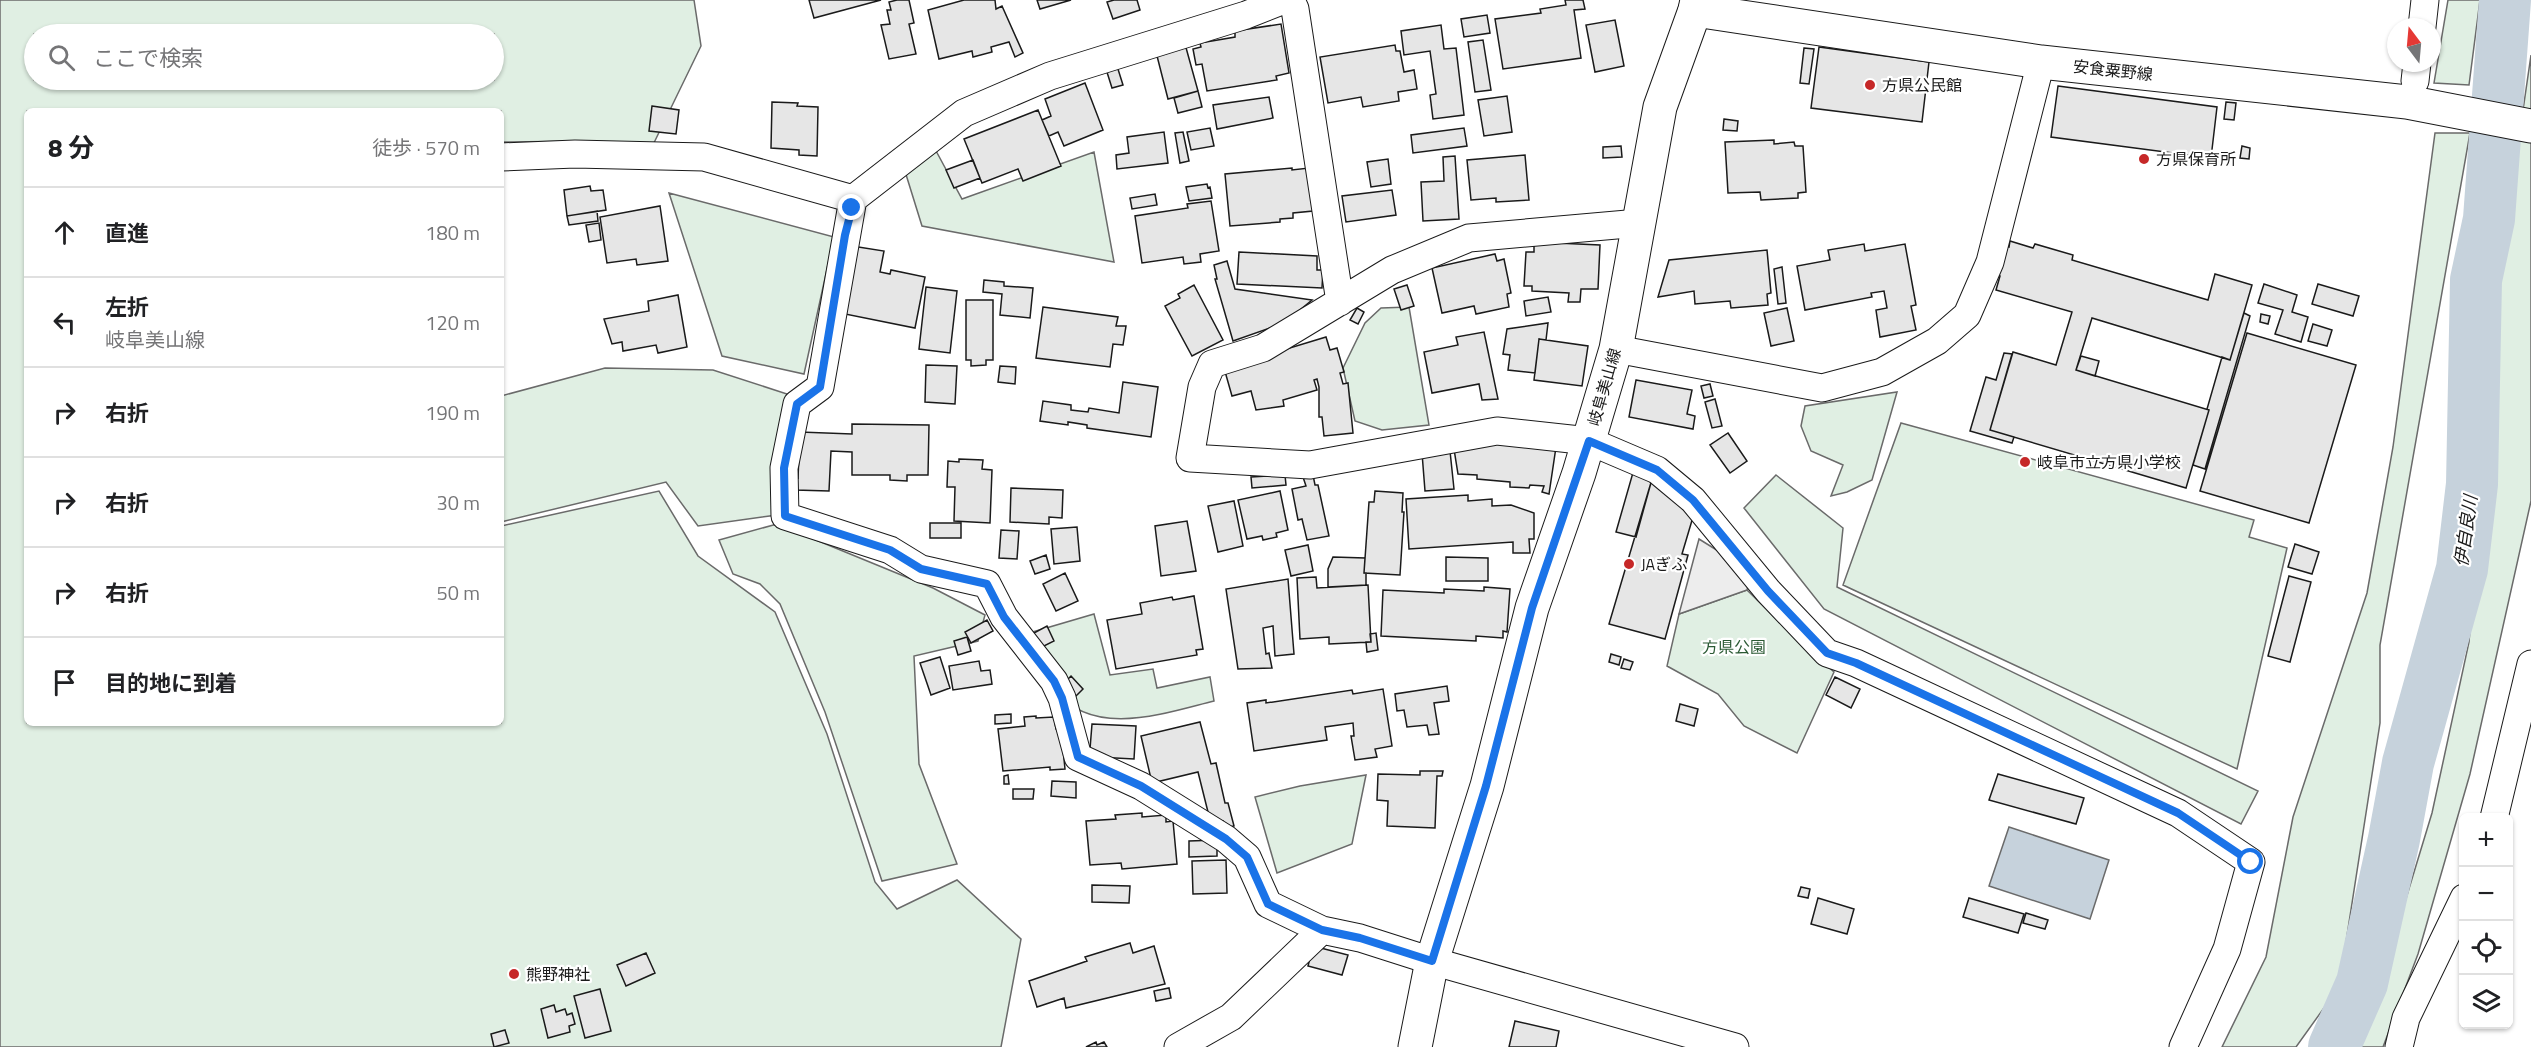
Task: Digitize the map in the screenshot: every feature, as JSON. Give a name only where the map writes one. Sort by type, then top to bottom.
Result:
[{"type":"main road","name":"安食粟野線","points":[[1696,5],[2041,62],[2413,82],[2531,126]]},
{"type":"main road","name":"岐阜美山線","points":[[1416,1047],[1432,961],[1486,786],[1532,608],[1589,441],[1616,349],[1660,107],[1696,5]]},
{"type":"street","points":[[1284,0],[1246,15],[1050,76],[964,113],[853,199],[820,387],[797,404],[784,468],[785,516],[890,550],[921,569],[987,584],[1004,617],[1054,681],[1062,698],[1078,757],[1141,786],[1226,839],[1247,857],[1268,904],[1322,930],[1360,938],[1432,961],[1736,1047]]},
{"type":"street","points":[[1291,0],[1340,302]]},
{"type":"street","points":[[2423,18],[2425,0]]},
{"type":"street","points":[[1616,349],[1822,388],[1882,372],[1937,341],[1967,315],[1990,262],[2041,62]]},
{"type":"street","points":[[504,157],[575,154],[704,157],[853,199]]},
{"type":"street","points":[[1639,223],[1469,238],[1392,270],[1263,348],[1212,364],[1203,387],[1190,458],[1310,465],[1497,431],[1589,441],[1657,470],[1693,500],[1768,591],[1827,653],[1856,663],[2178,813],[2251,862],[2228,949],[2183,1047]]},
{"type":"street","points":[[2495,813],[2531,664]]},
{"type":"street","points":[[2399,1047],[2406,1018],[2459,906]]},
{"type":"street","points":[[1178,1047],[1231,1017],[1322,930]]},
{"type":"green space","points":[[0,0],[694,0],[701,46],[650,151],[586,141],[504,142],[504,108],[24,108],[24,726],[504,726],[504,525],[659,491],[698,556],[775,612],[827,734],[875,882],[897,909],[957,880],[1021,939],[1001,1047],[0,1047]]},
{"type":"green space","points":[[2448,0],[2480,0],[2469,85],[2434,83],[2436,72],[2441,72],[2441,42]]},
{"type":"green space","points":[[2531,55],[2531,501],[2470,774],[2418,954],[2383,1047],[2357,1047],[2387,961],[2432,813],[2469,642],[2503,248]]},
{"type":"green space","points":[[2435,133],[2470,133],[2380,645],[2380,723],[2339,987],[2296,1047],[2222,1047],[2266,957],[2293,817],[2367,593],[2393,447]]},
{"type":"green space","points":[[935,149],[962,199],[1094,152],[1114,262],[922,226],[904,168]]},
{"type":"green space","points":[[669,193],[834,237],[804,374],[722,356]]},
{"type":"green space","points":[[1409,307],[1429,425],[1382,430],[1355,421],[1343,368],[1365,323],[1381,308]]},
{"type":"green space","points":[[605,368],[713,370],[787,394],[777,515],[698,526],[666,482],[504,521],[504,395]]},
{"type":"green space","points":[[1897,392],[1872,480],[1847,492],[1831,496],[1843,465],[1811,451],[1801,426],[1805,406]]},
{"type":"green space","points":[[1901,423],[2254,520],[2249,537],[2287,548],[2237,769],[1843,585]]},
{"type":"green space","points":[[1776,475],[1843,528],[1837,587],[2258,791],[2241,824],[1824,609],[1744,508]]},
{"type":"green space","points":[[777,524],[933,588],[985,615],[978,641],[914,656],[919,764],[957,864],[882,881],[825,712],[780,604],[760,584],[733,574],[719,540]]},
{"type":"green space","name":"方県公園","points":[[1747,590],[1834,672],[1797,753],[1744,726],[1718,694],[1667,666],[1679,614]]},
{"type":"green space","points":[[1094,614],[1110,675],[1153,669],[1157,688],[1210,677],[1214,701],[1152,716],[1130,718],[1109,718],[1089,714],[1071,705],[1055,690],[1019,636]]},
{"type":"green space","points":[[1366,775],[1352,844],[1277,873],[1255,797],[1300,786]]},
{"type":"shaded area","points":[[1699,539],[1752,572],[1747,590],[1679,614]]},
{"type":"shaded area","points":[[2009,827],[2109,860],[2090,919],[1989,886]]},
{"type":"building","points":[[809,0],[881,0],[814,18]]},
{"type":"building","points":[[909,0],[914,23],[909,24],[916,54],[889,59],[881,25],[890,24],[887,10],[891,10],[889,2]]},
{"type":"building","points":[[964,0],[995,0],[996,9],[1002,6],[1023,53],[1015,57],[1009,42],[991,47],[992,52],[973,57],[972,51],[939,59],[928,10]]},
{"type":"building","points":[[1037,0],[1071,0],[1040,9]]},
{"type":"building","points":[[1137,0],[1140,10],[1113,19],[1107,2]]},
{"type":"building","points":[[1565,0],[1583,0],[1585,9],[1574,10],[1581,58],[1503,69],[1495,19],[1541,13],[1540,9],[1566,5]]},
{"type":"building","points":[[1487,15],[1490,33],[1464,37],[1461,19]]},
{"type":"building","points":[[1615,20],[1624,66],[1595,72],[1586,25]]},
{"type":"building","points":[[1281,24],[1289,73],[1276,76],[1277,80],[1207,91],[1202,64],[1196,65],[1193,49],[1201,47],[1200,43],[1235,37],[1235,31]]},
{"type":"building","points":[[1441,25],[1444,49],[1456,48],[1464,115],[1433,119],[1430,95],[1436,94],[1430,51],[1404,55],[1401,31]]},
{"type":"building","points":[[1483,40],[1491,90],[1475,92],[1468,42]]},
{"type":"building","points":[[1185,44],[1198,91],[1168,99],[1156,52]]},
{"type":"building","points":[[1395,45],[1396,51],[1400,51],[1404,72],[1414,70],[1417,89],[1398,92],[1399,101],[1363,107],[1361,97],[1328,103],[1320,57]]},
{"type":"building","name":"方県公民館","points":[[1819,47],[1929,62],[1922,122],[1811,108]]},
{"type":"building","points":[[1804,48],[1814,49],[1809,84],[1800,83]]},
{"type":"building","points":[[1117,66],[1123,85],[1112,88],[1106,69]]},
{"type":"building","points":[[1085,83],[1103,130],[1064,146],[1058,132],[1049,136],[1042,120],[1051,116],[1045,99]]},
{"type":"building","name":"方県保育所","points":[[2058,86],[2217,107],[2211,158],[2051,137]]},
{"type":"building","points":[[1198,91],[1202,107],[1178,113],[1174,98]]},
{"type":"building","points":[[1507,96],[1512,132],[1484,136],[1478,100]]},
{"type":"building","points":[[1269,97],[1273,118],[1217,129],[1213,105]]},
{"type":"building","points":[[772,102],[798,103],[797,106],[818,107],[817,156],[799,155],[799,150],[771,148]]},
{"type":"building","points":[[2226,102],[2236,103],[2234,120],[2224,119]]},
{"type":"building","points":[[652,106],[679,110],[676,134],[649,131]]},
{"type":"building","points":[[1038,110],[1061,166],[1023,181],[1018,169],[982,183],[964,139]]},
{"type":"building","points":[[1724,119],[1738,121],[1737,131],[1723,130]]},
{"type":"building","points":[[1210,128],[1214,146],[1191,150],[1187,132]]},
{"type":"building","points":[[1464,128],[1467,146],[1413,153],[1411,135]]},
{"type":"building","points":[[1164,132],[1168,163],[1117,169],[1116,155],[1129,153],[1127,137]]},
{"type":"building","points":[[1183,132],[1189,161],[1180,163],[1175,133]]},
{"type":"building","points":[[1774,140],[1774,144],[1794,142],[1795,146],[1803,146],[1806,192],[1798,193],[1798,198],[1761,200],[1760,192],[1728,193],[1725,142]]},
{"type":"building","points":[[1621,146],[1622,157],[1603,158],[1603,147]]},
{"type":"building","points":[[2242,146],[2250,148],[2249,159],[2240,158]]},
{"type":"building","points":[[1525,155],[1529,200],[1496,202],[1496,198],[1471,200],[1467,160]]},
{"type":"building","points":[[1455,156],[1459,219],[1423,221],[1421,182],[1444,181],[1443,157]]},
{"type":"building","points":[[1388,159],[1391,184],[1371,187],[1367,162]]},
{"type":"building","points":[[973,160],[980,178],[954,188],[946,170]]},
{"type":"building","points":[[1292,168],[1292,170],[1309,168],[1313,211],[1293,213],[1293,218],[1280,219],[1280,222],[1230,226],[1225,174]]},
{"type":"building","points":[[1207,184],[1208,188],[1210,187],[1212,198],[1189,201],[1186,187]]},
{"type":"building","points":[[590,186],[591,191],[603,190],[606,210],[567,216],[564,190]]},
{"type":"building","points":[[1392,190],[1396,215],[1346,222],[1342,196]]},
{"type":"building","points":[[1155,194],[1157,205],[1132,209],[1130,198]]},
{"type":"building","points":[[1211,201],[1219,251],[1200,254],[1201,262],[1184,264],[1183,257],[1142,263],[1135,216],[1188,208],[1187,204]]},
{"type":"building","points":[[660,206],[668,261],[637,265],[636,259],[607,263],[600,217]]},
{"type":"building","points":[[597,211],[598,221],[569,225],[567,216]]},
{"type":"building","points":[[599,223],[601,240],[589,242],[586,225]]},
{"type":"building","points":[[2010,241],[2033,248],[2035,244],[2073,255],[2072,260],[2208,300],[2215,274],[2252,285],[2230,360],[2092,318],[2076,370],[2209,410],[2186,488],[1990,430],[2013,352],[2056,365],[2072,312],[1996,290],[2000,276],[1990,273],[1999,244],[2009,247]]},
{"type":"building","points":[[1534,242],[1600,245],[1598,289],[1581,289],[1580,302],[1568,302],[1569,293],[1532,291],[1532,286],[1524,286],[1526,252],[1534,252]]},
{"type":"building","points":[[1864,244],[1865,251],[1905,244],[1916,305],[1911,306],[1916,330],[1880,337],[1876,310],[1887,308],[1884,291],[1871,293],[1872,297],[1805,310],[1797,266],[1830,260],[1828,250]]},
{"type":"building","points":[[852,246],[884,251],[880,272],[890,274],[891,270],[925,277],[915,328],[840,313]]},
{"type":"building","points":[[1767,250],[1771,293],[1767,294],[1768,305],[1731,308],[1730,301],[1695,304],[1694,291],[1658,297],[1669,260]]},
{"type":"building","points":[[1239,252],[1317,256],[1317,270],[1323,270],[1322,288],[1237,284]]},
{"type":"building","points":[[1495,254],[1497,261],[1504,259],[1511,293],[1507,294],[1509,307],[1476,314],[1474,306],[1442,313],[1432,268]]},
{"type":"building","points":[[1227,261],[1235,289],[1312,300],[1284,323],[1233,341],[1215,279],[1217,279],[1214,265]]},
{"type":"building","points":[[1782,267],[1786,303],[1778,304],[1774,269]]},
{"type":"building","points":[[984,280],[1004,282],[1004,286],[1033,288],[1030,318],[1000,315],[1002,294],[983,292]]},
{"type":"building","points":[[2264,284],[2297,295],[2292,312],[2308,317],[2301,342],[2275,334],[2283,310],[2258,303]]},
{"type":"building","points":[[2318,284],[2359,296],[2353,316],[2312,304]]},
{"type":"building","points":[[1194,285],[1223,340],[1192,356],[1165,306],[1180,298],[1178,294]]},
{"type":"building","points":[[1407,285],[1414,306],[1401,310],[1394,289]]},
{"type":"building","points":[[926,287],[957,291],[950,353],[919,349]]},
{"type":"building","points":[[678,295],[687,347],[658,353],[656,345],[623,351],[622,342],[612,344],[604,319],[649,311],[648,301]]},
{"type":"building","points":[[1548,297],[1551,312],[1526,316],[1524,301]]},
{"type":"building","points":[[966,300],[993,300],[993,360],[986,360],[986,365],[971,366],[971,360],[966,360]]},
{"type":"building","points":[[1043,307],[1118,317],[1116,326],[1126,326],[1123,345],[1113,344],[1110,367],[1036,358]]},
{"type":"building","points":[[1357,308],[1364,312],[1358,324],[1350,320]]},
{"type":"building","points":[[1787,308],[1794,341],[1771,346],[1764,313]]},
{"type":"building","points":[[2244,313],[2250,316],[2205,469],[2193,465],[2209,410],[2207,409],[2222,357],[2230,360]]},
{"type":"building","points":[[2261,314],[2270,316],[2268,324],[2260,322]]},
{"type":"building","points":[[1548,323],[1546,340],[1539,339],[1535,373],[1508,370],[1510,355],[1503,354],[1507,329]]},
{"type":"building","points":[[2313,324],[2332,330],[2327,346],[2308,341]]},
{"type":"building","points":[[1484,332],[1498,399],[1482,400],[1479,384],[1432,393],[1424,352],[1458,345],[1456,337]]},
{"type":"building","points":[[2247,333],[2356,365],[2309,523],[2200,491]]},
{"type":"building","points":[[1326,337],[1330,350],[1337,348],[1344,372],[1340,373],[1343,384],[1348,383],[1353,433],[1324,436],[1322,417],[1319,417],[1317,379],[1314,380],[1317,390],[1283,400],[1284,406],[1256,410],[1251,391],[1232,396],[1224,368]]},
{"type":"building","points":[[1539,339],[1588,346],[1582,386],[1534,380]]},
{"type":"building","points":[[2004,353],[2012,354],[1990,430],[2014,437],[2012,443],[1970,431],[1986,377],[1996,380]]},
{"type":"building","points":[[2081,356],[2099,361],[2095,376],[2076,370]]},
{"type":"building","points":[[926,365],[957,366],[955,404],[925,402]]},
{"type":"building","points":[[1000,366],[1016,367],[1015,384],[998,382]]},
{"type":"building","points":[[1636,380],[1692,390],[1687,414],[1695,416],[1693,429],[1629,417]]},
{"type":"building","points":[[1123,382],[1158,387],[1151,437],[1087,428],[1087,425],[1068,422],[1068,425],[1040,421],[1043,401],[1071,405],[1071,410],[1088,412],[1089,408],[1119,413]]},
{"type":"building","points":[[1710,384],[1713,396],[1704,398],[1701,386]]},
{"type":"building","points":[[1715,399],[1722,426],[1712,428],[1705,402]]},
{"type":"building","points":[[852,424],[929,425],[928,475],[907,475],[907,481],[890,480],[890,475],[852,475],[852,452],[831,451],[829,491],[795,490],[796,477],[798,478],[800,432],[852,434]]},
{"type":"building","points":[[1728,433],[1747,461],[1730,473],[1710,445]]},
{"type":"building","points":[[1484,443],[1556,447],[1549,494],[1542,492],[1544,486],[1510,487],[1510,482],[1477,479],[1477,475],[1458,474],[1454,449]]},
{"type":"building","points":[[1450,451],[1454,489],[1425,491],[1422,453]]},
{"type":"building","points":[[959,459],[983,460],[982,469],[992,470],[990,523],[954,521],[955,487],[947,487],[948,461],[959,462]]},
{"type":"building","points":[[1634,469],[1652,479],[1636,537],[1616,532]]},
{"type":"building","points":[[1285,475],[1286,485],[1252,488],[1251,477]]},
{"type":"building","points":[[1313,475],[1315,485],[1318,485],[1329,536],[1307,540],[1302,519],[1298,520],[1292,489],[1306,486],[1303,477]]},
{"type":"building","points":[[1652,479],[1693,517],[1682,554],[1688,555],[1665,639],[1609,624]]},
{"type":"building","points":[[1011,488],[1063,490],[1062,518],[1049,517],[1049,524],[1010,522]]},
{"type":"building","points":[[1280,491],[1288,530],[1276,533],[1277,537],[1263,540],[1262,536],[1247,539],[1238,500]]},
{"type":"building","points":[[1375,491],[1403,493],[1400,575],[1364,573],[1369,502],[1374,502]]},
{"type":"building","points":[[1468,495],[1468,501],[1492,499],[1492,506],[1511,505],[1534,513],[1534,539],[1529,539],[1530,553],[1513,553],[1513,542],[1409,549],[1406,499]]},
{"type":"building","points":[[1234,501],[1243,546],[1218,552],[1208,506]]},
{"type":"building","points":[[1187,521],[1196,571],[1161,576],[1155,526]]},
{"type":"building","points":[[930,523],[961,523],[961,538],[930,538]]},
{"type":"building","points":[[1077,527],[1080,561],[1054,564],[1051,529]]},
{"type":"building","points":[[1001,530],[1019,531],[1017,559],[999,558]]},
{"type":"building","points":[[2295,544],[2319,552],[2312,574],[2288,567]]},
{"type":"building","points":[[1308,545],[1313,571],[1291,576],[1285,550]]},
{"type":"building","points":[[1046,555],[1050,569],[1035,574],[1030,561]]},
{"type":"building","points":[[1333,557],[1365,558],[1366,585],[1328,587],[1328,569]]},
{"type":"building","points":[[1446,557],[1488,558],[1488,581],[1446,581]]},
{"type":"building","points":[[1065,573],[1078,601],[1056,611],[1043,584]]},
{"type":"building","points":[[2289,576],[2311,582],[2290,662],[2268,656]]},
{"type":"building","points":[[1316,577],[1317,588],[1368,585],[1371,642],[1329,644],[1329,637],[1300,639],[1297,578]]},
{"type":"building","points":[[1288,579],[1294,654],[1275,656],[1273,626],[1263,628],[1266,654],[1269,653],[1272,668],[1238,669],[1226,589]]},
{"type":"building","points":[[1484,587],[1510,589],[1507,632],[1503,631],[1503,638],[1476,636],[1476,641],[1381,636],[1383,590],[1444,593],[1444,589],[1484,591]]},
{"type":"building","points":[[1194,596],[1203,649],[1196,650],[1197,655],[1116,669],[1107,620],[1142,614],[1140,603],[1172,597],[1173,600]]},
{"type":"building","points":[[987,620],[993,631],[971,643],[965,632]]},
{"type":"building","points":[[1047,626],[1054,641],[1040,648],[1032,634]]},
{"type":"building","points":[[1376,633],[1378,650],[1367,652],[1366,642],[1371,642],[1370,634]]},
{"type":"building","points":[[967,637],[971,651],[958,655],[954,641]]},
{"type":"building","points":[[1611,654],[1621,657],[1619,665],[1609,662]]},
{"type":"building","points":[[940,657],[950,688],[931,695],[920,663]]},
{"type":"building","points":[[1624,659],[1633,662],[1630,670],[1621,668]]},
{"type":"building","points":[[979,661],[981,671],[990,670],[992,684],[953,690],[949,666]]},
{"type":"building","points":[[1071,676],[1083,689],[1074,698],[1062,685]]},
{"type":"building","points":[[1835,677],[1860,689],[1851,708],[1826,695]]},
{"type":"building","points":[[1447,686],[1449,701],[1434,703],[1439,734],[1429,735],[1427,725],[1407,727],[1404,710],[1397,711],[1395,694]]},
{"type":"building","points":[[1383,689],[1392,746],[1375,749],[1377,757],[1355,760],[1351,736],[1354,736],[1353,723],[1325,727],[1327,740],[1254,751],[1247,703],[1266,700],[1266,703],[1352,690],[1353,694]]},
{"type":"building","points":[[1680,704],[1698,709],[1694,726],[1676,721]]},
{"type":"building","points":[[1011,714],[1011,723],[995,724],[995,715]]},
{"type":"building","points":[[1036,716],[1036,718],[1054,717],[1056,729],[1061,729],[1065,769],[1050,770],[1050,767],[1003,771],[998,729],[1025,726],[1024,717]]},
{"type":"building","points":[[1200,722],[1211,764],[1216,763],[1225,803],[1228,803],[1234,826],[1225,828],[1223,821],[1211,824],[1198,772],[1152,783],[1141,736]]},
{"type":"building","points":[[1092,724],[1136,726],[1134,759],[1097,757],[1090,749]]},
{"type":"building","points":[[1420,771],[1443,771],[1442,776],[1437,776],[1435,828],[1387,826],[1388,801],[1377,800],[1378,774],[1420,775]]},
{"type":"building","points":[[1998,774],[2084,798],[2076,824],[1989,800]]},
{"type":"building","points":[[1008,775],[1009,784],[1004,784],[1004,776]]},
{"type":"building","points":[[1052,781],[1076,782],[1076,798],[1051,796]]},
{"type":"building","points":[[1013,789],[1034,789],[1033,799],[1013,799]]},
{"type":"building","points":[[1142,813],[1142,817],[1166,815],[1166,822],[1173,821],[1177,864],[1122,869],[1121,863],[1090,865],[1086,821],[1116,819],[1115,815]]},
{"type":"building","points":[[1217,840],[1217,856],[1189,857],[1189,841]]},
{"type":"building","points":[[1226,860],[1227,893],[1193,894],[1192,861]]},
{"type":"building","points":[[1092,885],[1130,886],[1129,903],[1092,902]]},
{"type":"building","points":[[1801,887],[1810,889],[1808,898],[1798,896]]},
{"type":"building","points":[[1818,898],[1854,909],[1847,934],[1811,924]]},
{"type":"building","points":[[1969,898],[2024,914],[2018,933],[1963,917]]},
{"type":"building","points":[[2026,913],[2048,920],[2045,929],[2023,923]]},
{"type":"building","points":[[1130,943],[1133,953],[1154,946],[1165,984],[1066,1008],[1064,998],[1037,1007],[1029,981],[1087,961],[1085,957]]},
{"type":"building","points":[[1313,946],[1348,955],[1342,975],[1308,966]]},
{"type":"building","points":[[646,953],[655,973],[626,986],[617,965]]},
{"type":"building","points":[[1169,988],[1171,998],[1156,1001],[1154,991]]},
{"type":"building","points":[[600,989],[611,1031],[585,1038],[574,996]]},
{"type":"building","points":[[554,1005],[556,1012],[565,1009],[567,1015],[572,1013],[575,1024],[569,1026],[570,1032],[548,1038],[541,1009]]},
{"type":"building","points":[[1515,1021],[1559,1031],[1556,1047],[1509,1047]]},
{"type":"building","points":[[505,1030],[509,1043],[494,1047],[491,1034]]},
{"type":"building","points":[[1096,1042],[1097,1045],[1104,1042],[1107,1047],[1086,1047]]},
{"type":"waterway","name":"伊自良川","points":[[2334,1047],[2362,983],[2394,839],[2408,763],[2462,569],[2472,484],[2476,280],[2489,219],[2505,0]]},
{"type":"place","name":"方県公民館","points":[[1870,85]]},
{"type":"place","name":"方県保育所","points":[[2144,159]]},
{"type":"place","name":"岐阜市立方県小学校","points":[[2025,462]]},
{"type":"place","name":"JAぎふ","points":[[1629,564]]},
{"type":"place","name":"熊野神社","points":[[514,974]]},
{"type":"route","points":[[852,208],[845,235],[820,387],[797,404],[784,468],[785,516],[890,550],[921,569],[987,584],[1004,617],[1054,681],[1062,698],[1078,757],[1141,786],[1226,839],[1247,857],[1268,904],[1322,930],[1360,938],[1432,961],[1486,786],[1532,608],[1589,441],[1657,470],[1693,500],[1768,591],[1827,653],[1856,663],[2178,813],[2251,862]]}]
